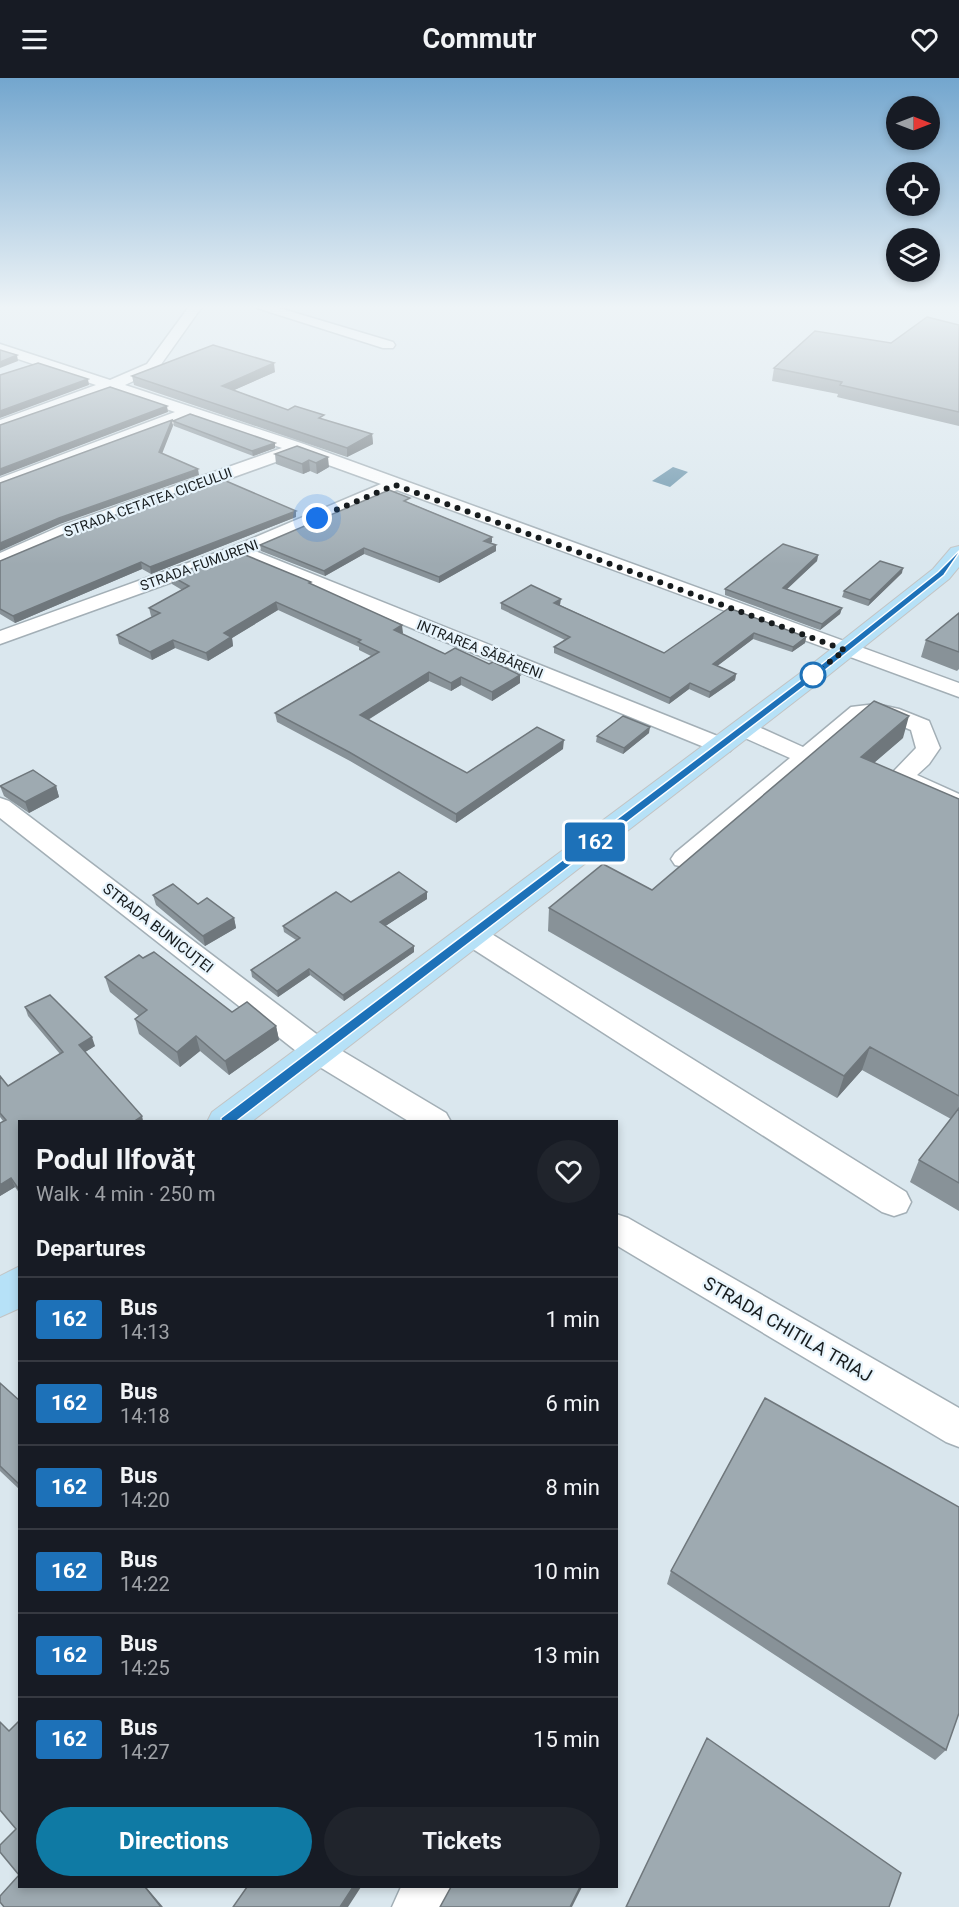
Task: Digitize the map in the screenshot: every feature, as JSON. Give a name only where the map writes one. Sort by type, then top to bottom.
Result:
[{"type":"main road","points":[[228,1120],[316,1050],[733,737],[941,574],[959,553]]},
{"type":"main road","points":[[0,1299],[18,1286]]},
{"type":"street","points":[[0,425],[86,393]]},
{"type":"street","points":[[138,393],[298,448],[959,690]]},
{"type":"street","points":[[0,484],[190,412]]},
{"type":"street","name":"STRADA CETATEA CICEULUI","points":[[0,560],[68,530],[298,448]]},
{"type":"street","name":"STRADA FUMURENI","points":[[0,638],[239,551],[395,485]]},
{"type":"street","name":"INTRAREA SĂBĂRENI","points":[[239,551],[733,737],[807,757]]},
{"type":"street","points":[[684,859],[860,712],[880,710],[897,714],[921,726],[928,748],[921,759],[904,773],[907,780],[959,803]]},
{"type":"street","name":"STRADA BUNICUȚEI","points":[[0,806],[316,1050]]},
{"type":"street","points":[[472,935],[894,1203]]},
{"type":"street","points":[[316,1050],[432,1120]]},
{"type":"street","name":"STRADA CHITILA TRIAJ","points":[[618,1229],[959,1429]]},
{"type":"street","points":[[416,1907],[427,1888]]},
{"type":"water","points":[[673,467],[688,472],[670,487],[652,481]]},
{"type":"building","points":[[0,393],[49,393],[0,411]]},
{"type":"building","points":[[92,393],[129,393],[167,406],[0,469],[0,425]]},
{"type":"building","points":[[184,393],[242,393],[288,410],[295,406],[324,415],[319,418],[372,434],[347,448]]},
{"type":"building","points":[[877,393],[959,393],[959,412]]},
{"type":"building","points":[[190,414],[275,443],[252,451],[173,421]]},
{"type":"building","points":[[172,420],[159,452],[198,469],[59,518],[0,543],[0,483]]},
{"type":"building","points":[[297,446],[328,457],[316,463],[309,460],[302,464],[275,454]]},
{"type":"building","points":[[219,478],[296,511],[150,567],[141,562],[13,616],[0,609],[0,561],[74,530]]},
{"type":"building","points":[[389,490],[410,498],[404,501],[492,537],[484,541],[496,545],[439,577],[364,548],[324,571],[260,545]]},
{"type":"building","points":[[783,544],[818,555],[783,588],[842,608],[822,624],[725,589]]},
{"type":"building","points":[[238,552],[311,582],[309,583],[402,625],[394,630],[445,654],[455,648],[520,675],[492,692],[461,677],[451,683],[429,672],[360,715],[467,773],[537,727],[564,740],[456,814],[349,752],[275,713],[379,652],[358,642],[361,640],[276,602],[224,633],[231,637],[206,653],[173,640],[150,652],[117,635],[160,613],[149,608],[189,586],[171,576]]},
{"type":"building","points":[[880,561],[903,568],[870,600],[844,591]]},
{"type":"building","points":[[531,585],[561,599],[554,603],[664,653],[729,608],[806,637],[793,647],[754,633],[713,664],[736,674],[710,692],[690,683],[670,698],[554,647],[570,637],[501,603]]},
{"type":"building","points":[[959,613],[959,652],[926,640]]},
{"type":"building","points":[[874,701],[909,716],[861,757],[959,799],[959,1096],[870,1047],[844,1076],[549,908],[603,864],[652,890]]},
{"type":"building","points":[[623,716],[650,727],[624,748],[597,736]]},
{"type":"building","points":[[33,770],[56,786],[25,802],[0,786]]},
{"type":"building","points":[[399,872],[427,892],[380,922],[414,946],[343,995],[309,969],[277,991],[251,970],[300,938],[283,926],[336,892],[351,902]]},
{"type":"building","points":[[173,884],[198,904],[207,898],[234,918],[203,936],[153,895]]},
{"type":"building","points":[[154,952],[232,1012],[247,1002],[276,1026],[225,1061],[196,1036],[177,1052],[135,1019],[147,1010],[105,977],[139,955],[143,958]]},
{"type":"building","points":[[50,995],[92,1037],[79,1045],[142,1116],[136,1120],[18,1120],[18,1188],[11,1178],[0,1185],[0,1123],[6,1120],[0,1113],[0,1076],[8,1086],[63,1052],[25,1007]]},
{"type":"building","points":[[959,1108],[959,1183],[919,1160]]},
{"type":"building","points":[[0,1383],[18,1399],[18,1483],[0,1466]]},
{"type":"building","points":[[765,1398],[959,1507],[959,1713],[946,1750],[671,1571]]},
{"type":"building","points":[[0,1722],[9,1731],[18,1722],[18,1874],[0,1852],[0,1845],[16,1829],[0,1810]]},
{"type":"building","points":[[707,1738],[901,1873],[889,1907],[626,1907]]},
{"type":"building","points":[[18,1876],[18,1888],[146,1888],[161,1907],[4,1907],[0,1902],[0,1896]]},
{"type":"building","points":[[246,1888],[352,1888],[340,1907],[233,1907]]},
{"type":"building","points":[[450,1888],[580,1888],[570,1907],[440,1907]]},
{"type":"bus line","name":"162","points":[[228,1120],[316,1050],[722,746],[941,574],[959,553]]},
{"type":"route","points":[[317,518],[395,485],[845,650],[813,675]]}]
